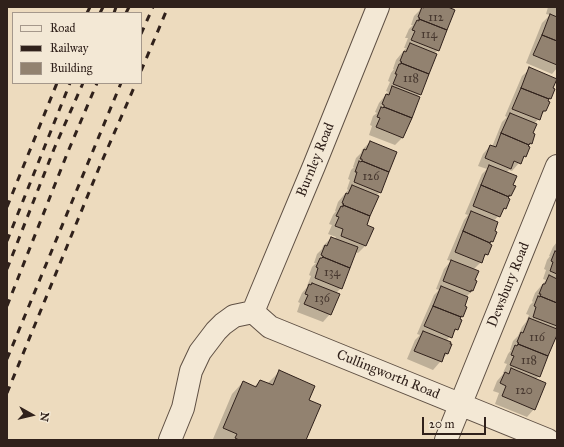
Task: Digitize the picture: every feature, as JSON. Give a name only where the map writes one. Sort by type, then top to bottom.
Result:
[{"type":"street","name":"Burnley Road","points":[[253,312],[378,7]]},
{"type":"street","name":"Dewsbury Road","points":[[446,440],[557,166]]},
{"type":"street","name":"Cullingworth Road","points":[[253,312],[270,327],[548,440]]},
{"type":"street","points":[[170,440],[183,408],[191,371],[200,352],[223,324],[234,316],[253,312]]},
{"type":"building","points":[[422,7],[448,7],[455,10],[447,30],[419,19],[420,18],[418,17]]},
{"type":"building","points":[[550,14],[557,17],[557,41],[542,35]]},
{"type":"building","points":[[419,19],[447,30],[439,51],[411,40],[415,31],[412,30]]},
{"type":"building","points":[[542,35],[557,41],[557,65],[533,55]]},
{"type":"building","points":[[410,43],[437,54],[429,74],[401,63],[402,62],[400,61],[404,51],[406,52]]},
{"type":"building","points":[[401,63],[429,74],[421,95],[393,84],[397,74],[395,74],[399,64]]},
{"type":"building","points":[[529,67],[557,79],[553,88],[555,89],[551,99],[521,88]]},
{"type":"building","points":[[392,86],[420,97],[412,118],[384,107],[382,104],[386,94],[389,95]]},
{"type":"building","points":[[521,88],[549,99],[548,101],[550,102],[546,111],[543,111],[540,120],[512,109]]},
{"type":"building","points":[[381,107],[412,118],[403,138],[376,127],[380,118],[377,117]]},
{"type":"building","points":[[510,113],[537,124],[533,133],[535,134],[532,144],[530,143],[529,145],[501,133]]},
{"type":"building","points":[[501,133],[529,145],[528,146],[530,147],[521,164],[514,161],[511,169],[485,158],[490,145],[496,147]]},
{"type":"building","points":[[370,141],[397,152],[389,172],[360,159],[364,149],[366,150]]},
{"type":"building","points":[[359,161],[389,172],[381,193],[354,182],[357,172],[355,172]]},
{"type":"building","points":[[489,165],[517,176],[513,185],[516,186],[511,196],[509,195],[509,197],[481,185]]},
{"type":"building","points":[[352,185],[379,196],[370,216],[343,205],[344,204],[342,203],[346,193],[348,194]]},
{"type":"building","points":[[481,185],[509,197],[508,198],[510,199],[506,209],[504,208],[500,217],[473,206]]},
{"type":"building","points":[[343,205],[370,216],[367,225],[374,228],[366,246],[341,236],[343,229],[335,226],[339,217],[336,216]]},
{"type":"building","points":[[471,211],[498,222],[495,231],[497,232],[493,242],[491,241],[490,243],[463,231]]},
{"type":"building","points":[[463,231],[492,245],[488,255],[485,254],[482,263],[455,252]]},
{"type":"building","points":[[331,237],[358,247],[350,268],[321,255],[325,245],[327,246]]},
{"type":"building","points":[[555,251],[557,252],[557,274],[550,271],[553,262],[551,261]]},
{"type":"building","points":[[323,257],[350,268],[342,289],[315,278],[318,268],[316,267],[320,258]]},
{"type":"building","points":[[451,260],[479,271],[475,280],[477,281],[473,291],[471,290],[471,292],[443,281]]},
{"type":"building","points":[[549,275],[557,279],[557,303],[540,296],[541,294],[539,294]]},
{"type":"building","points":[[312,283],[340,294],[331,315],[304,304],[308,295],[305,294],[309,284],[311,285]]},
{"type":"building","points":[[441,286],[468,297],[465,306],[467,307],[463,317],[433,306]]},
{"type":"building","points":[[538,296],[557,303],[557,326],[533,317],[536,307],[534,306]]},
{"type":"building","points":[[433,306],[461,317],[460,319],[462,320],[458,330],[455,329],[452,338],[424,326]]},
{"type":"building","points":[[529,318],[557,329],[557,335],[548,356],[518,344],[519,343],[517,342],[521,332],[523,333]]},
{"type":"building","points":[[423,331],[451,342],[450,344],[452,344],[448,354],[445,353],[442,362],[414,351]]},
{"type":"building","points":[[518,344],[548,356],[540,377],[510,365],[514,356],[511,355],[515,345],[517,346]]},
{"type":"building","points":[[511,368],[546,383],[535,410],[502,396],[506,386],[500,383],[505,372],[509,374]]},
{"type":"building","points":[[279,370],[315,386],[309,400],[321,405],[306,440],[239,440],[235,438],[237,434],[223,428],[243,381],[256,387],[260,380],[273,385]]},
{"type":"railway","points":[[88,12],[90,7]]},
{"type":"railway","points":[[100,12],[103,7]]},
{"type":"railway","points":[[114,12],[116,7]]},
{"type":"railway","points":[[126,12],[129,7]]},
{"type":"railway","points":[[142,32],[153,7]]},
{"type":"railway","points":[[142,69],[168,7]]},
{"type":"railway","points":[[7,207],[57,84]]},
{"type":"railway","points":[[7,241],[70,84]]},
{"type":"railway","points":[[7,269],[54,149],[83,84]]},
{"type":"railway","points":[[7,306],[67,154],[97,84]]},
{"type":"railway","points":[[7,359],[121,84]]},
{"type":"railway","points":[[7,393],[99,168],[136,84]]}]
